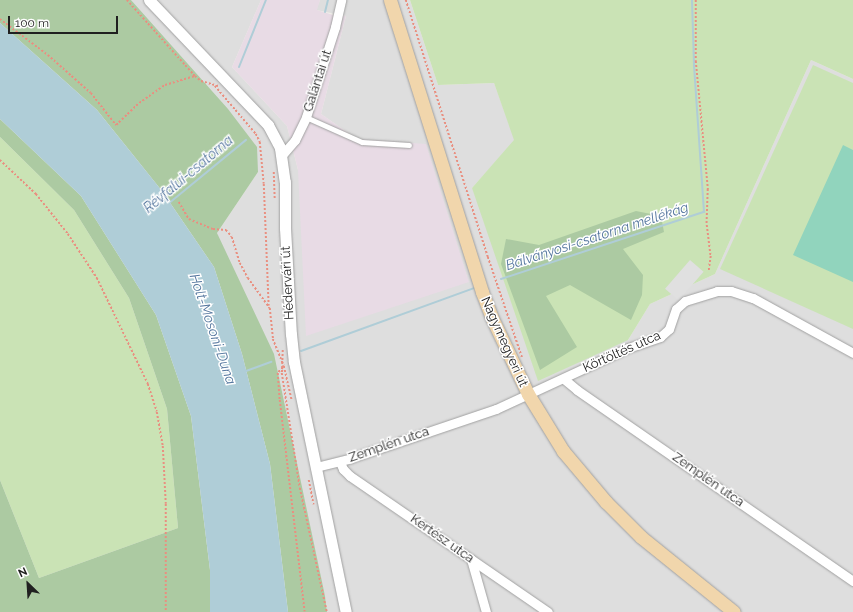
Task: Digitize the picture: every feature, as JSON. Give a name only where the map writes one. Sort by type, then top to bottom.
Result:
[{"type":"main road","name":"Nagymegyeri út","points":[[390,0],[482,292],[491,316],[528,394],[559,445],[606,502],[641,537],[734,612]]},
{"type":"street","name":"Hédervári út","points":[[149,0],[268,125],[282,155],[285,182],[285,228],[291,334],[296,373],[346,612]]},
{"type":"street","name":"Galántai út","points":[[282,155],[294,140],[306,117],[333,34],[341,0]]},
{"type":"street","name":"Körtöltés utca","points":[[528,394],[564,379],[628,348],[660,336],[669,329],[676,310],[685,301],[716,291],[731,291],[753,298],[853,353]]},
{"type":"street","name":"Zemplén utca","points":[[564,379],[577,390],[853,581]]},
{"type":"street","name":"Zemplén utca","points":[[316,467],[340,462],[496,409],[528,394]]},
{"type":"street","name":"Kertész utca","points":[[340,462],[343,469],[350,476],[548,612]]},
{"type":"street","points":[[471,560],[486,612]]},
{"type":"lane","points":[[306,117],[362,142],[409,145]]},
{"type":"path","points":[[127,0],[195,76],[201,81],[215,86],[256,134],[260,142],[264,184],[273,339],[284,366]]},
{"type":"path","points":[[406,0],[488,257],[525,364]]},
{"type":"path","points":[[696,0],[696,61],[708,189],[707,225],[711,256],[709,271]]},
{"type":"path","points":[[0,19],[48,55],[91,93],[116,124],[152,92],[165,85],[195,76]]},
{"type":"path","points":[[216,81],[221,86]]},
{"type":"path","points":[[0,160],[36,194],[68,234],[97,278],[148,384],[157,412],[162,446],[166,504],[166,612]]},
{"type":"path","points":[[274,172],[275,203]]},
{"type":"path","points":[[180,202],[189,219],[213,229],[226,230],[229,232],[245,273],[270,308]]},
{"type":"path","points":[[282,343],[284,366],[282,374],[300,488],[327,612]]},
{"type":"path","points":[[284,366],[278,373],[280,400],[305,612]]},
{"type":"shaded area","points":[[131,0],[261,0],[232,67],[287,126],[298,170],[357,139],[321,114],[346,16],[316,10],[320,0],[410,0],[438,85],[494,83],[515,140],[472,188],[628,340],[650,304],[715,274],[811,60],[853,79],[853,612],[327,612],[325,596],[217,233],[258,172]]},
{"type":"shaded area","points":[[261,0],[320,0],[317,10],[333,15],[346,16],[321,114],[357,139],[426,144],[469,282],[306,336],[298,170],[287,126],[232,67]]},
{"type":"shaded area","points":[[690,260],[704,272],[679,300],[665,289]]},
{"type":"green space","points":[[0,0],[131,0],[228,109],[257,147],[258,172],[217,233],[274,354],[325,596],[327,612],[288,612],[270,464],[242,354],[214,267],[162,191],[97,110],[0,23]]},
{"type":"green space","points":[[410,0],[853,0],[853,79],[811,60],[715,274],[650,304],[628,340],[538,381],[472,188],[514,140],[494,83],[438,85]]},
{"type":"green space","points":[[813,65],[853,83],[853,329],[720,269]]},
{"type":"green space","points":[[0,119],[81,196],[156,315],[191,416],[210,570],[210,612],[0,612],[0,480],[39,578],[178,528],[167,409],[129,298],[74,210],[0,137]]},
{"type":"green space","points":[[0,137],[74,210],[129,298],[167,409],[178,528],[39,578],[0,480]]},
{"type":"green space","points":[[843,145],[853,150],[853,282],[793,255]]},
{"type":"green space","points":[[636,211],[661,216],[664,232],[623,249],[643,275],[642,295],[631,320],[570,285],[546,296],[577,347],[540,370],[501,264],[506,239],[539,245]]},
{"type":"water","name":"Holt-Mosoni-Duna","points":[[0,23],[97,110],[162,191],[214,267],[242,354],[270,464],[288,612],[210,612],[210,570],[191,416],[156,315],[81,196],[0,119]]},
{"type":"waterway","points":[[239,67],[266,0]]},
{"type":"waterway","name":"Révfalui-csatorna","points":[[325,12],[328,0]]},
{"type":"waterway","name":"Bálványosi-csatorna mellékág","points":[[501,279],[704,212],[694,64],[692,0]]},
{"type":"waterway","name":"Révfalui-csatorna","points":[[168,204],[246,140]]},
{"type":"waterway","name":"Bálványosi-csatorna mellékág","points":[[301,351],[474,288]]},
{"type":"waterway","name":"Bálványosi-csatorna mellékág","points":[[246,371],[271,362]]}]
